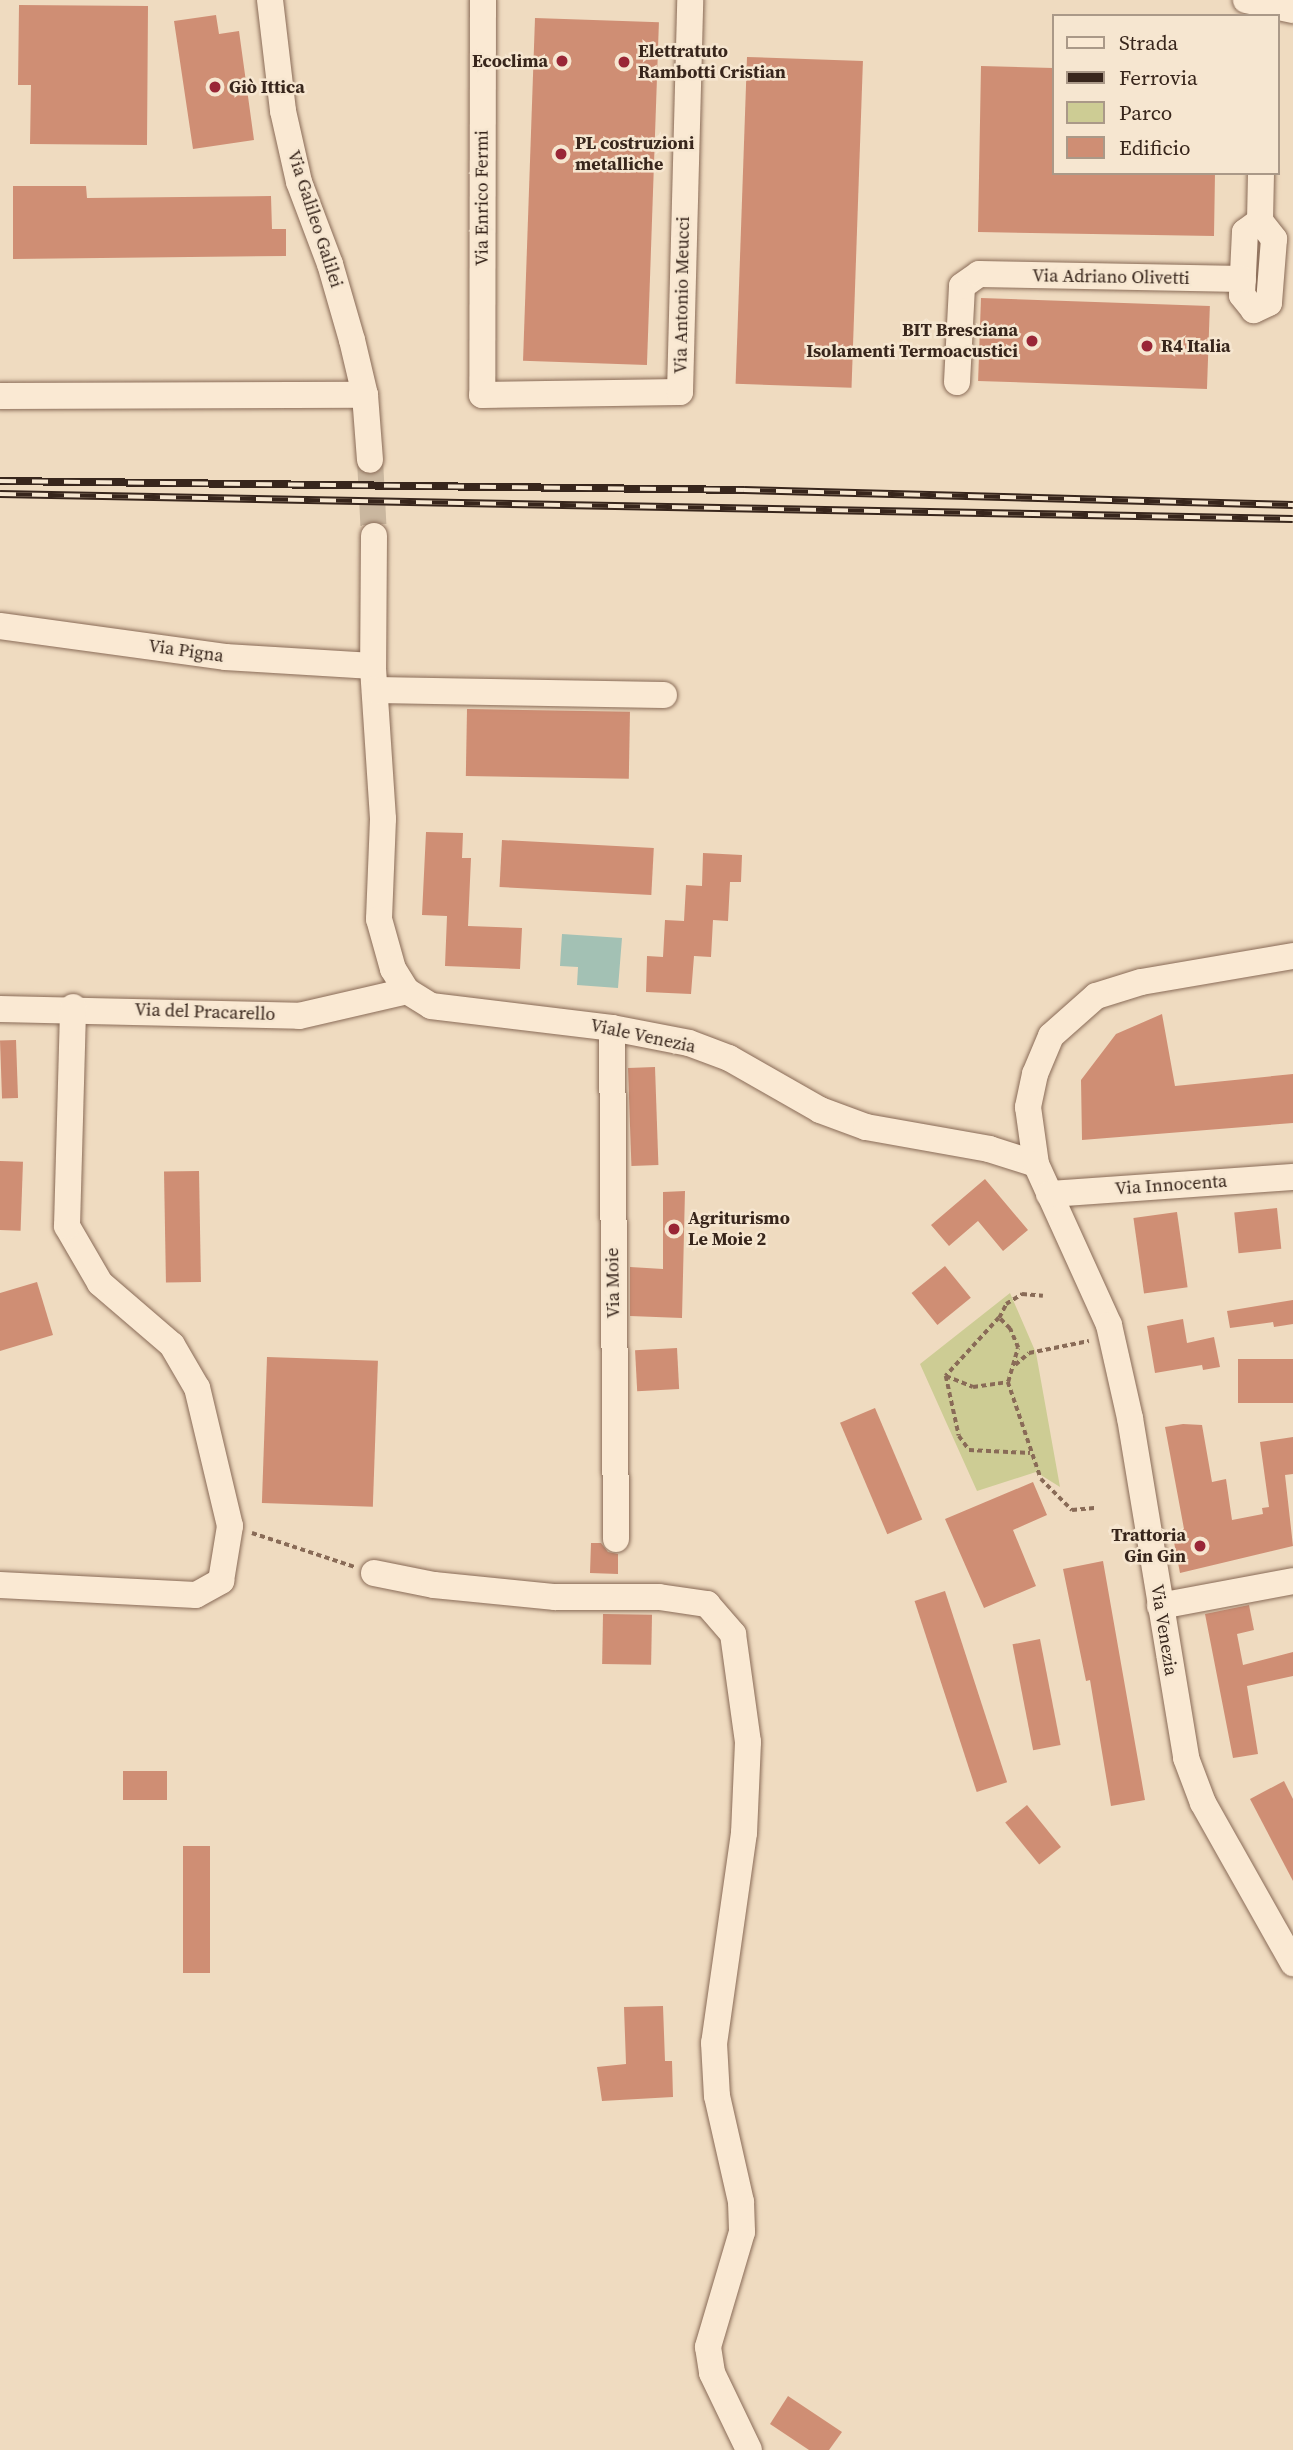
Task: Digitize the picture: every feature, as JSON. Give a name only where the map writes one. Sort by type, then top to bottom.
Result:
[{"type":"street","name":"Via Galileo Galilei","points":[[270,0],[283,111],[299,181],[330,264],[365,395]]},
{"type":"street","name":"Via Enrico Fermi","points":[[481,395],[483,0]]},
{"type":"street","name":"Via Antonio Meucci","points":[[481,395],[680,392],[690,0]]},
{"type":"street","points":[[1262,4],[1293,10]]},
{"type":"street","name":"Via Adriano Olivetti","points":[[957,382],[962,286],[979,274],[1243,279],[1245,232],[1260,220],[1261,175]]},
{"type":"street","points":[[0,396],[365,395],[370,460]]},
{"type":"street","points":[[374,536],[374,678],[383,819],[379,919],[393,969],[408,991]]},
{"type":"street","name":"Via Pigna","points":[[0,626],[374,678],[664,695]]},
{"type":"street","points":[[1033,1152],[1028,1107],[1035,1074],[1051,1036],[1096,996],[1141,982],[1293,956]]},
{"type":"street","name":"Via del Pracarello","points":[[0,1009],[73,1007],[299,1016],[408,991]]},
{"type":"street","name":"Viale Venezia","points":[[408,991],[431,1006],[612,1028],[690,1043],[729,1058],[820,1110],[866,1126],[989,1149],[1033,1152]]},
{"type":"street","points":[[0,1585],[196,1595],[221,1581],[230,1526],[197,1388],[172,1345],[100,1283],[67,1226],[73,1007]]},
{"type":"street","name":"Via Moie","points":[[612,1028],[616,1539]]},
{"type":"street","name":"Via Venezia","points":[[1033,1152],[1111,1337],[1130,1418],[1186,1758],[1203,1803],[1293,1963]]},
{"type":"street","name":"Via Innocenta","points":[[1049,1194],[1293,1177]]},
{"type":"street","points":[[374,1573],[434,1584],[541,1595],[659,1597],[707,1604],[733,1634],[748,1742],[744,1833],[714,2043],[717,2096],[741,2202],[742,2232],[708,2347],[712,2373],[749,2450]]},
{"type":"street","points":[[1160,1606],[1293,1581]]},
{"type":"path","points":[[946,1376],[999,1318],[1006,1304],[1022,1294],[1042,1296]]},
{"type":"path","points":[[999,1318],[1010,1329],[1018,1348],[1016,1365],[1008,1382],[1041,1479],[1072,1510],[1097,1508]]},
{"type":"path","points":[[1016,1365],[1029,1353],[1111,1337]]},
{"type":"path","points":[[946,1376],[973,1387],[1008,1382]]},
{"type":"path","points":[[946,1376],[959,1436],[969,1450],[1030,1453]]},
{"type":"path","points":[[230,1526],[374,1573]]},
{"type":"green space","points":[[1010,1293],[1036,1353],[1060,1487],[1036,1472],[977,1491],[920,1364]]},
{"type":"shaded area","points":[[562,934],[622,938],[618,988],[577,985],[578,967],[560,966]]},
{"type":"building","points":[[19,5],[148,6],[147,145],[30,144],[31,85],[18,85]]},
{"type":"building","name":"Giò Ittica","points":[[216,15],[219,34],[239,31],[254,140],[193,149],[174,21]]},
{"type":"building","points":[[535,18],[659,22],[647,365],[523,361]]},
{"type":"building","points":[[747,57],[863,61],[852,388],[736,384]]},
{"type":"building","points":[[981,66],[1052,68],[1052,175],[1215,175],[1214,236],[978,232]]},
{"type":"building","points":[[13,186],[86,186],[87,198],[271,196],[272,229],[286,229],[286,256],[13,259]]},
{"type":"building","points":[[981,298],[1210,306],[1207,389],[978,381]]},
{"type":"building","points":[[467,709],[630,712],[629,779],[466,776]]},
{"type":"building","points":[[426,832],[463,833],[462,858],[471,858],[468,926],[522,928],[520,969],[445,966],[447,916],[422,915]]},
{"type":"building","points":[[502,840],[654,848],[651,895],[500,887]]},
{"type":"building","points":[[703,853],[742,855],[741,882],[730,882],[728,921],[713,920],[711,957],[694,956],[691,994],[646,992],[647,956],[663,957],[665,920],[684,921],[686,885],[702,886]]},
{"type":"building","points":[[1162,1014],[1175,1086],[1293,1074],[1293,1123],[1082,1140],[1081,1080],[1116,1034]]},
{"type":"building","points":[[16,1040],[18,1098],[2,1099],[0,1041]]},
{"type":"building","points":[[655,1067],[658,1165],[631,1166],[628,1068]]},
{"type":"building","points":[[0,1161],[23,1162],[21,1231],[0,1230]]},
{"type":"building","points":[[199,1171],[201,1282],[166,1283],[164,1172]]},
{"type":"building","points":[[985,1179],[1028,1230],[1003,1251],[978,1221],[949,1246],[931,1225]]},
{"type":"building","points":[[685,1191],[682,1318],[630,1316],[630,1267],[663,1269],[663,1192]]},
{"type":"building","points":[[1277,1208],[1281,1249],[1239,1253],[1234,1212]]},
{"type":"building","points":[[1177,1212],[1188,1287],[1144,1293],[1133,1218]]},
{"type":"building","points":[[945,1266],[971,1298],[937,1325],[912,1293]]},
{"type":"building","points":[[37,1282],[53,1335],[0,1351],[0,1293]]},
{"type":"building","points":[[1293,1300],[1293,1324],[1274,1327],[1273,1322],[1230,1328],[1227,1311]]},
{"type":"building","points":[[1183,1319],[1187,1343],[1214,1337],[1220,1367],[1203,1370],[1202,1365],[1155,1373],[1147,1326]]},
{"type":"building","points":[[677,1348],[679,1389],[637,1391],[635,1350]]},
{"type":"building","points":[[267,1357],[378,1361],[373,1507],[262,1503]]},
{"type":"building","points":[[1238,1359],[1293,1359],[1293,1403],[1238,1403]]},
{"type":"building","points":[[875,1408],[922,1519],[887,1534],[840,1423]]},
{"type":"building","points":[[1202,1425],[1212,1482],[1226,1479],[1232,1520],[1263,1514],[1262,1508],[1269,1507],[1260,1442],[1293,1437],[1293,1474],[1285,1475],[1293,1546],[1180,1573],[1172,1532],[1184,1529],[1165,1427]]},
{"type":"building","points":[[1033,1482],[1047,1515],[1013,1530],[1036,1586],[984,1608],[945,1519]]},
{"type":"building","points":[[591,1543],[601,1543],[608,1552],[618,1554],[618,1574],[590,1573]]},
{"type":"building","points":[[1103,1561],[1145,1800],[1111,1806],[1090,1680],[1086,1681],[1063,1569]]},
{"type":"building","points":[[945,1591],[1007,1782],[977,1792],[915,1601]]},
{"type":"building","points":[[1249,1605],[1254,1630],[1237,1634],[1243,1665],[1293,1652],[1293,1676],[1247,1686],[1258,1754],[1233,1758],[1205,1614]]},
{"type":"building","points":[[603,1614],[652,1615],[651,1665],[602,1664]]},
{"type":"building","points":[[1040,1639],[1061,1745],[1033,1750],[1013,1644]]},
{"type":"building","points":[[123,1771],[167,1771],[167,1800],[123,1800]]},
{"type":"building","points":[[1284,1781],[1293,1799],[1293,1881],[1250,1799]]},
{"type":"building","points":[[1027,1805],[1061,1847],[1039,1865],[1005,1823]]},
{"type":"building","points":[[183,1846],[210,1846],[210,1973],[183,1973]]},
{"type":"building","points":[[663,2006],[665,2061],[672,2061],[673,2097],[602,2101],[597,2067],[626,2064],[624,2007]]},
{"type":"building","points":[[788,2396],[842,2432],[829,2450],[809,2450],[770,2424]]},
{"type":"tunnel","points":[[370,460],[374,536]]},
{"type":"railway","points":[[0,481],[744,490],[1293,505]]},
{"type":"railway","points":[[0,494],[1293,519]]},
{"type":"place","name":"Ecoclima","points":[[562,61]]},
{"type":"place","name":"Elettratuto Rambotti Cristian","points":[[624,62]]},
{"type":"place","name":"Giò Ittica","points":[[215,87]]},
{"type":"place","name":"PL costruzioni metalliche","points":[[561,154]]},
{"type":"place","name":"BIT Bresciana Isolamenti Termoacustici","points":[[1032,341]]},
{"type":"place","name":"R4 Italia","points":[[1147,346]]},
{"type":"place","name":"Agriturismo Le Moie 2","points":[[674,1229]]},
{"type":"place","name":"Trattoria Gin Gin","points":[[1200,1546]]}]
